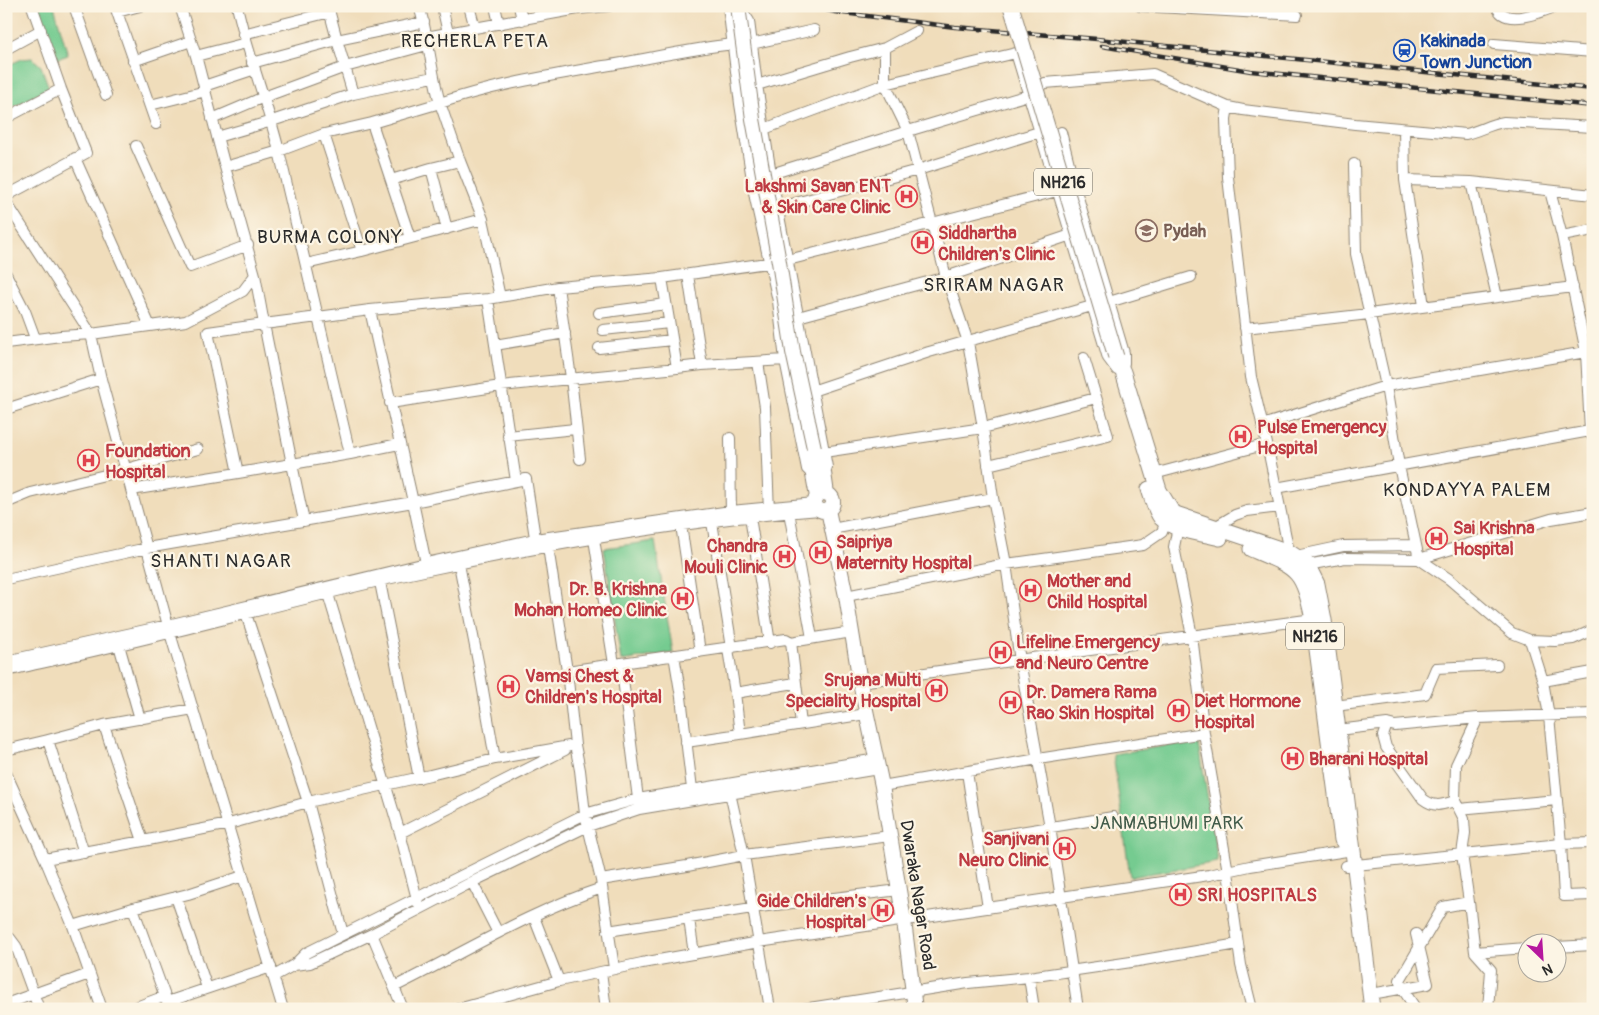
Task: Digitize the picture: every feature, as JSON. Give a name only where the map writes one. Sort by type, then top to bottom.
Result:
[{"type":"highway","name":"NH216","points":[[1011,6],[1118,365],[1161,495],[1171,519]]},
{"type":"highway","name":"NH216","points":[[1118,365],[1124,401],[1150,494],[1158,513],[1171,519]]},
{"type":"highway","points":[[1176,514],[1215,527],[1296,560],[1282,562],[1171,519],[1176,514]]},
{"type":"highway","name":"NH216","points":[[1296,560],[1307,589],[1313,619],[1372,1002]]},
{"type":"highway","name":"NH216","points":[[1296,560],[1318,584],[1338,730],[1362,1009]]},
{"type":"main road","name":"Dwaraka Nagar Road","points":[[738,6],[753,119],[793,352],[819,463],[821,503],[832,529],[846,596],[866,714],[882,786],[916,1009]]},
{"type":"street","points":[[6,196],[86,153],[32,6]]},
{"type":"street","points":[[74,6],[106,95]]},
{"type":"street","points":[[140,6],[116,9],[156,124]]},
{"type":"street","points":[[180,6],[196,56],[248,245],[304,521]]},
{"type":"street","points":[[237,6],[245,38],[272,121],[350,454]]},
{"type":"street","points":[[419,6],[424,22],[433,77],[440,103],[483,219],[500,297]]},
{"type":"street","points":[[442,6],[448,33]]},
{"type":"street","points":[[469,6],[475,28]]},
{"type":"street","points":[[494,6],[499,24]]},
{"type":"street","points":[[519,6],[522,20]]},
{"type":"street","points":[[212,118],[264,97],[448,33],[522,20],[549,11],[609,6]]},
{"type":"street","points":[[729,6],[732,44],[754,198],[778,301],[785,360],[807,469],[819,463],[983,428],[1096,398]]},
{"type":"street","points":[[729,6],[748,18],[771,174],[812,391],[819,463]]},
{"type":"street","points":[[1140,6],[1298,15]]},
{"type":"street","points":[[1497,6],[1498,12],[1505,17],[1514,18],[1557,6]]},
{"type":"street","points":[[196,56],[329,9],[353,94]]},
{"type":"street","points":[[150,105],[205,88],[254,66],[337,40],[424,22]]},
{"type":"street","points":[[6,49],[42,30]]},
{"type":"street","points":[[752,44],[814,30]]},
{"type":"street","points":[[757,84],[884,48],[917,31]]},
{"type":"street","points":[[133,61],[191,41]]},
{"type":"street","points":[[225,167],[279,151],[324,134],[372,123],[463,95],[702,47],[732,44]]},
{"type":"street","points":[[1494,44],[1593,52]]},
{"type":"street","points":[[884,48],[886,84],[908,131],[946,277],[968,342],[993,498],[1006,564],[1020,661],[1050,827],[1078,1009]]},
{"type":"street","points":[[764,129],[886,84],[1016,53],[1108,358],[1118,365],[1124,363],[1124,353],[1074,184],[1061,132]]},
{"type":"street","points":[[771,174],[1028,95],[1045,83],[1153,74],[1228,107],[1345,123],[1466,134],[1492,124],[1504,122],[1593,127]]},
{"type":"street","points":[[217,137],[353,94],[433,77]]},
{"type":"street","points":[[6,118],[61,89]]},
{"type":"street","points":[[1228,107],[1226,119],[1228,177],[1251,377],[1280,507],[1296,560]]},
{"type":"street","points":[[372,123],[410,238]]},
{"type":"street","points":[[1404,129],[1405,180],[1424,306]]},
{"type":"street","points":[[777,208],[918,170],[1039,132]]},
{"type":"street","points":[[324,134],[362,251]]},
{"type":"street","points":[[136,146],[190,267],[248,245]]},
{"type":"street","points":[[75,158],[150,326]]},
{"type":"street","points":[[391,180],[460,161]]},
{"type":"street","points":[[1354,164],[1356,254],[1386,386],[1399,466],[1419,559],[1448,579],[1512,633],[1530,640],[1555,641],[1573,639],[1593,630]]},
{"type":"street","points":[[431,168],[447,228]]},
{"type":"street","points":[[1405,180],[1472,182],[1593,195]]},
{"type":"street","points":[[1472,182],[1497,297]]},
{"type":"street","points":[[208,332],[370,310],[488,300],[558,287],[688,275],[788,260],[1057,191]]},
{"type":"street","points":[[1276,488],[1591,434],[1586,352],[1562,236],[1550,191]]},
{"type":"street","points":[[6,202],[91,334],[125,470],[169,629],[283,1009]]},
{"type":"street","points":[[306,264],[483,219]]},
{"type":"street","points":[[1562,236],[1593,230]]},
{"type":"street","points":[[798,316],[946,277],[1071,235]]},
{"type":"street","points":[[6,274],[26,311],[35,338]]},
{"type":"street","points":[[6,343],[35,338],[91,334],[186,322],[242,291],[254,275]]},
{"type":"street","points":[[688,275],[702,365]]},
{"type":"street","points":[[1109,302],[1191,277]]},
{"type":"street","points":[[662,278],[676,368]]},
{"type":"street","points":[[558,287],[580,459]]},
{"type":"street","points":[[1245,328],[1573,287]]},
{"type":"street","points":[[488,300],[516,481]]},
{"type":"street","points":[[599,313],[666,304]]},
{"type":"street","points":[[812,391],[877,368],[1092,306]]},
{"type":"street","points":[[370,310],[427,567]]},
{"type":"street","points":[[198,316],[208,332],[238,472]]},
{"type":"street","points":[[603,330],[669,322]]},
{"type":"street","points":[[495,345],[565,333]]},
{"type":"street","points":[[599,348],[672,340]]},
{"type":"street","points":[[1262,426],[1386,386],[1586,352]]},
{"type":"street","points":[[988,465],[1108,436],[1084,358]]},
{"type":"street","points":[[390,403],[501,386],[571,378],[702,365],[785,360]]},
{"type":"street","points":[[758,362],[765,406],[769,511]]},
{"type":"street","points":[[6,409],[101,379]]},
{"type":"street","points":[[508,436],[575,429]]},
{"type":"street","points":[[730,438],[731,515]]},
{"type":"street","points":[[131,490],[292,464],[399,444]]},
{"type":"street","points":[[1154,474],[1267,444]]},
{"type":"street","points":[[6,503],[30,493],[125,470],[198,449]]},
{"type":"street","points":[[6,579],[147,548],[413,502],[526,479],[536,544]]},
{"type":"street","points":[[832,529],[993,498]]},
{"type":"street","points":[[6,671],[119,645],[169,629],[427,567],[536,544],[821,503]]},
{"type":"street","points":[[6,661],[246,614],[380,582],[427,567],[459,564],[536,544],[548,547],[681,525],[712,522],[731,515],[750,517],[769,511],[789,512],[821,503]]},
{"type":"street","points":[[1215,527],[1235,515],[1247,511],[1280,507]]},
{"type":"street","points":[[789,512],[812,638]]},
{"type":"street","points":[[1296,560],[1345,558],[1419,559],[1551,519],[1593,512]]},
{"type":"street","points":[[750,517],[770,643]]},
{"type":"street","points":[[846,596],[1006,564],[1143,545],[1162,532],[1171,519]]},
{"type":"street","points":[[1171,519],[1174,548],[1192,636],[1204,732],[1228,872],[1238,944],[1252,1009]]},
{"type":"street","points":[[712,522],[740,734]]},
{"type":"street","points":[[681,525],[700,652]]},
{"type":"street","points":[[594,539],[617,664],[638,799]]},
{"type":"street","points":[[1296,560],[1343,546],[1416,545]]},
{"type":"street","points":[[548,547],[567,671],[585,814],[601,884],[614,968]]},
{"type":"street","points":[[459,564],[495,759]]},
{"type":"street","points":[[380,582],[419,778]]},
{"type":"street","points":[[328,594],[400,833],[418,904]]},
{"type":"street","points":[[246,614],[308,802],[343,934]]},
{"type":"street","points":[[860,682],[1313,619]]},
{"type":"street","points":[[567,671],[786,640],[790,642],[852,632]]},
{"type":"street","points":[[1530,640],[1543,681],[1550,716],[1564,896],[1593,895]]},
{"type":"street","points":[[790,642],[801,724]]},
{"type":"street","points":[[119,645],[140,719]]},
{"type":"street","points":[[674,655],[692,789]]},
{"type":"street","points":[[1335,706],[1424,694],[1436,668],[1497,666]]},
{"type":"street","points":[[1543,681],[1593,672]]},
{"type":"street","points":[[735,692],[795,683]]},
{"type":"street","points":[[6,750],[104,725],[193,709]]},
{"type":"street","points":[[686,742],[866,714]]},
{"type":"street","points":[[1338,730],[1387,724],[1395,726],[1478,718],[1593,714]]},
{"type":"street","points":[[1478,718],[1456,765],[1457,805],[1464,819],[1466,833],[1462,854],[1475,952],[1491,970],[1488,1009]]},
{"type":"street","points":[[1387,724],[1383,736],[1386,747],[1423,799],[1431,805],[1557,800]]},
{"type":"street","points":[[104,725],[143,841]]},
{"type":"street","points":[[882,786],[1204,732]]},
{"type":"street","points":[[48,740],[84,853]]},
{"type":"street","points":[[45,859],[229,824],[308,802],[495,759],[575,745]]},
{"type":"street","points":[[400,833],[575,745]]},
{"type":"street","points":[[133,908],[167,1002],[207,988],[310,963],[372,934],[418,904],[585,814],[638,799],[692,789],[877,764]]},
{"type":"street","points":[[294,966],[306,953],[343,934],[472,882],[588,826],[639,808],[730,793],[877,764]]},
{"type":"street","points":[[967,772],[988,908]]},
{"type":"street","points":[[6,773],[73,926],[102,1009]]},
{"type":"street","points":[[730,793],[744,855],[770,1009]]},
{"type":"street","points":[[977,839],[1113,817]]},
{"type":"street","points":[[394,987],[498,933],[601,884],[744,855],[890,836]]},
{"type":"street","points":[[458,1009],[614,968],[759,942],[1228,872],[1250,866],[1349,858],[1462,854],[1561,844],[1593,843]]},
{"type":"street","points":[[73,926],[243,876]]},
{"type":"street","points":[[472,882],[498,933]]},
{"type":"street","points":[[608,931],[752,908],[899,890]]},
{"type":"street","points":[[176,897],[207,988]]},
{"type":"street","points":[[1416,1009],[1400,980],[1443,907],[1469,902]]},
{"type":"street","points":[[534,917],[559,981]]},
{"type":"street","points":[[688,919],[694,954]]},
{"type":"street","points":[[372,934],[403,1009]]},
{"type":"street","points":[[1372,1002],[1403,988],[1428,984],[1416,934]]},
{"type":"street","points":[[6,936],[16,946],[39,1009]]},
{"type":"street","points":[[803,1009],[828,1007],[968,983],[1071,971],[1238,944]]},
{"type":"street","points":[[1566,946],[1593,944]]},
{"type":"street","points":[[1475,952],[1516,949]]},
{"type":"street","points":[[601,972],[606,1009]]},
{"type":"street","points":[[6,1004],[89,974]]},
{"type":"street","points":[[1029,977],[1034,1009]]},
{"type":"street","points":[[131,1009],[165,996]]},
{"type":"green space","points":[[36,6],[54,6],[68,55],[54,60]]},
{"type":"green space","points":[[32,58],[41,66],[49,88],[6,111],[6,66],[22,59]]},
{"type":"green space","points":[[655,541],[673,653],[621,661],[604,548]]},
{"type":"green space","name":"JANMABHUMI PARK","points":[[1192,742],[1199,744],[1218,862],[1130,877],[1113,754]]},
{"type":"railway","points":[[810,6],[835,12],[955,27],[1097,39],[1593,89]]},
{"type":"railway","points":[[1102,46],[1251,71],[1593,106]]},
{"type":"place","name":"Kakinada Town Junction","points":[[1404,51]]},
{"type":"place","name":"Lakshmi Savan ENT & Skin Care Clinic","points":[[907,196]]},
{"type":"place","name":"Pydah","points":[[1147,231]]},
{"type":"place","name":"Siddhartha Children's Clinic","points":[[922,243]]},
{"type":"place","name":"Pulse Emergency Hospital","points":[[1241,437]]},
{"type":"place","name":"Foundation Hospital","points":[[89,461]]},
{"type":"place","name":"Sai Krishna Hospital","points":[[1437,538]]},
{"type":"place","name":"Saipriya Maternity Hospital","points":[[820,552]]},
{"type":"place","name":"Chandra Mouli Clinic","points":[[784,556]]},
{"type":"place","name":"Mother and Child Hospital","points":[[1031,591]]},
{"type":"place","name":"Dr. B. Krishna Mohan Homeo Clinic","points":[[683,599]]},
{"type":"place","name":"Lifeline Emergency and Neuro Centre","points":[[1000,652]]},
{"type":"place","name":"Vamsi Chest & Children's Hospital","points":[[509,686]]},
{"type":"place","name":"Srujana Multi Speciality Hospital","points":[[937,690]]},
{"type":"place","name":"Dr. Damera Rama Rao Skin Hospital","points":[[1010,702]]},
{"type":"place","name":"Diet Hormone Hospital","points":[[1178,711]]},
{"type":"place","name":"Bharani Hospital","points":[[1293,759]]},
{"type":"place","name":"Sanjivani Neuro Clinic","points":[[1065,849]]},
{"type":"place","name":"SRI HOSPITALS","points":[[1181,895]]},
{"type":"place","name":"Gide Children's Hospital","points":[[882,911]]},
{"type":"district","name":"RECHERLA PETA","points":[[475,40]]},
{"type":"district","name":"BURMA COLONY","points":[[330,236]]},
{"type":"district","name":"SRIRAM NAGAR","points":[[994,284]]},
{"type":"district","name":"KONDAYYA PALEM","points":[[1467,489]]},
{"type":"district","name":"SHANTI NAGAR","points":[[221,560]]}]
